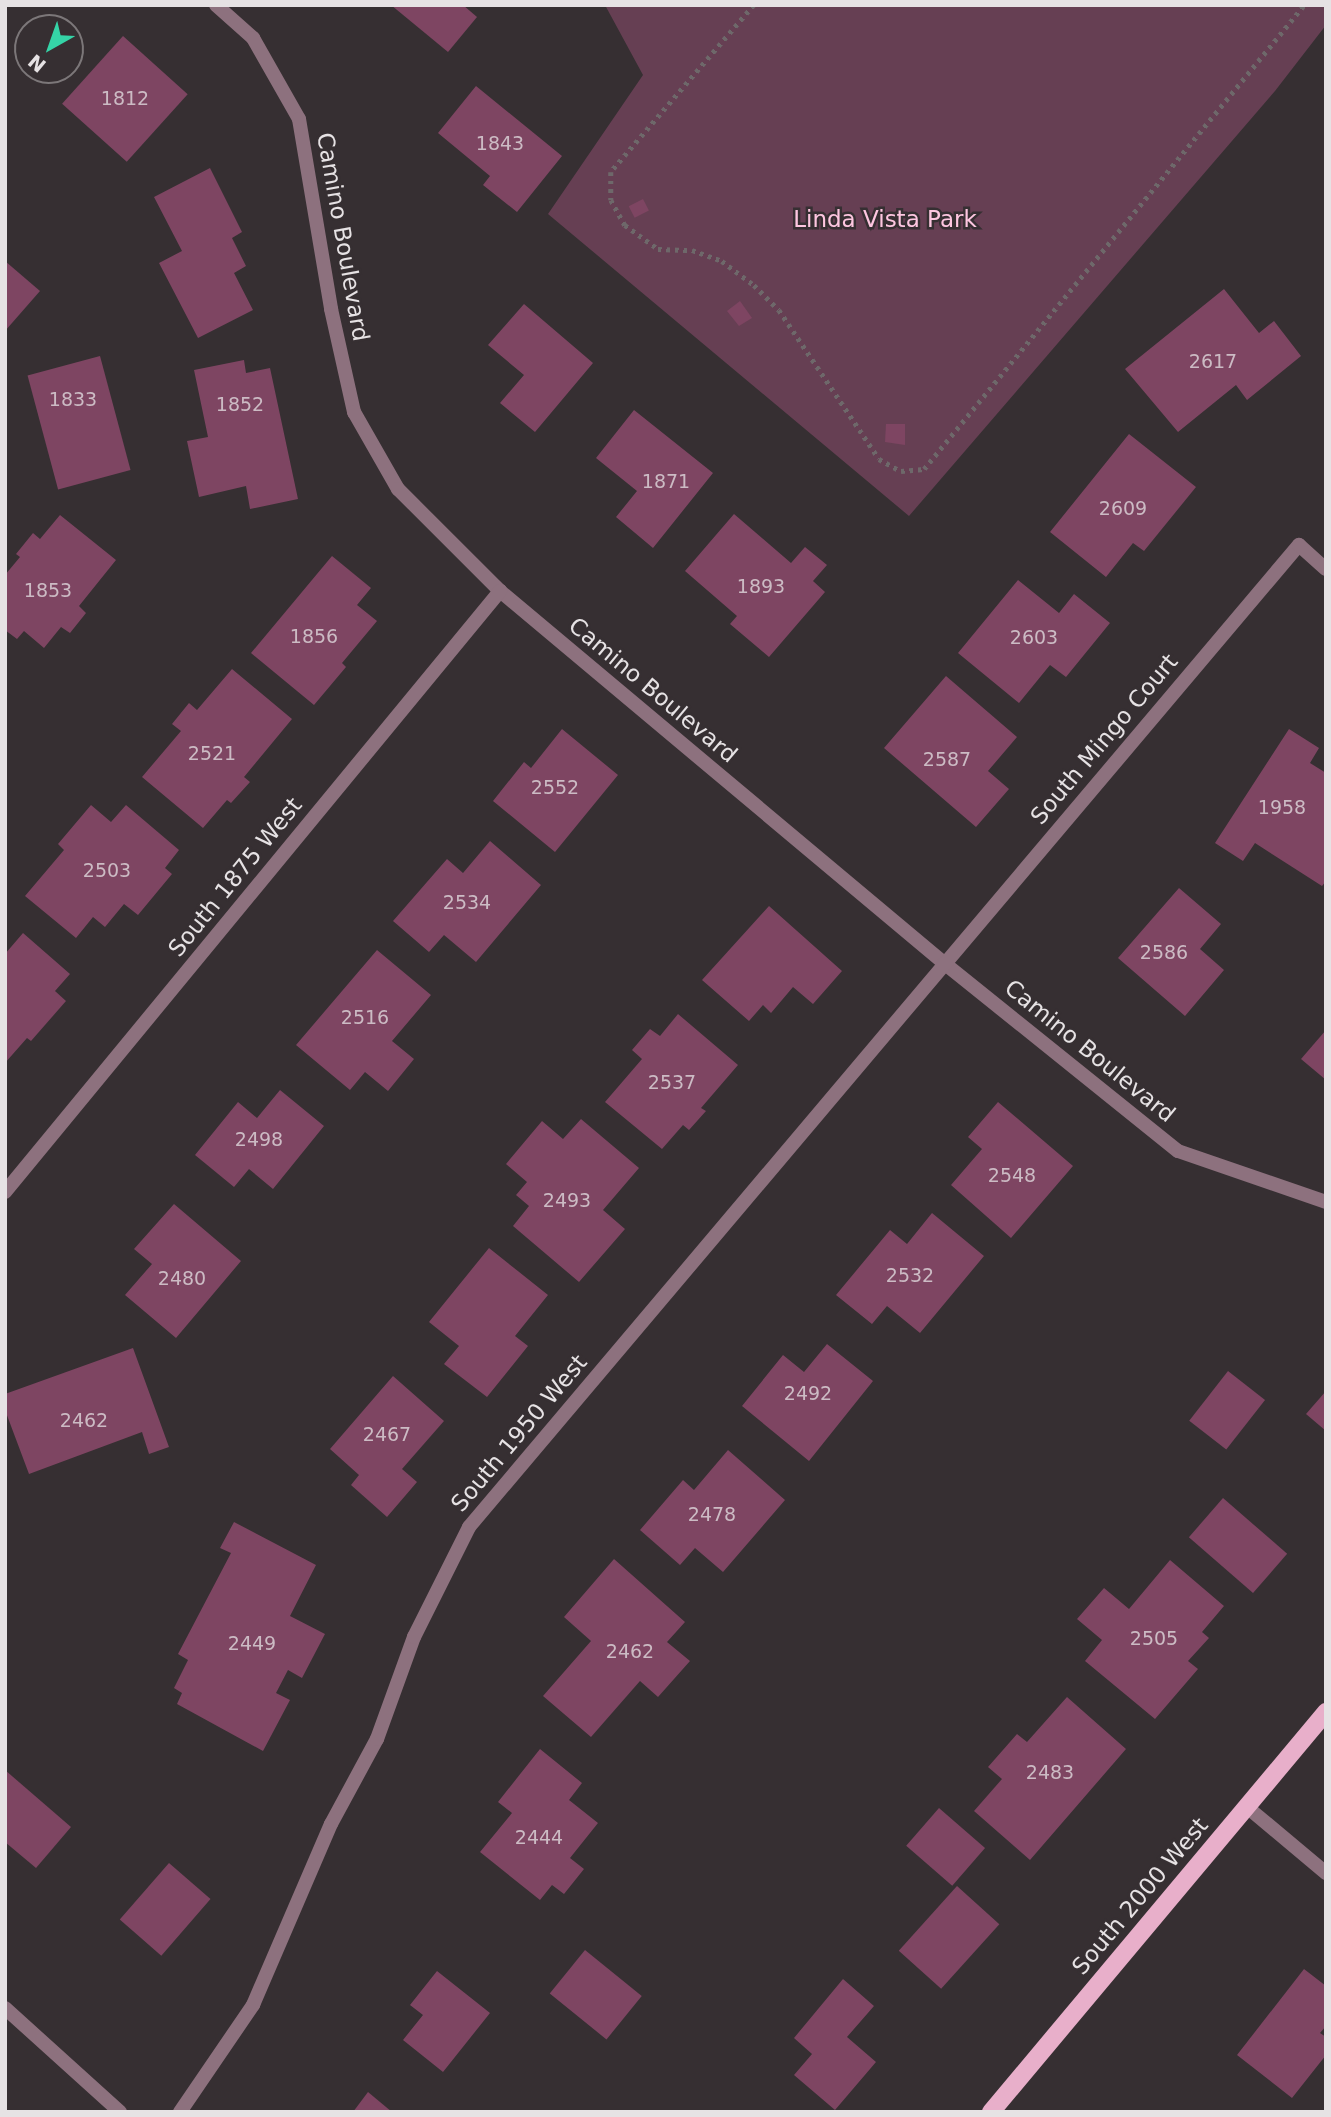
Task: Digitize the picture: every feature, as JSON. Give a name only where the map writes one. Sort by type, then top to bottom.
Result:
[{"type":"main road","name":"South 2000 West","points":[[991,2112],[1326,1712]]},
{"type":"street","name":"Camino Boulevard","points":[[216,5],[253,38],[299,119],[331,309],[354,412],[398,489],[500,592],[944,963],[1178,1151],[1326,1202]]},
{"type":"street","name":"South Mingo Court","points":[[944,963],[1299,545],[1326,569]]},
{"type":"street","name":"South 1875 West","points":[[5,1192],[500,592]]},
{"type":"street","name":"South 1950 West","points":[[180,2112],[253,2005],[331,1824],[377,1739],[414,1637],[469,1527],[944,963]]},
{"type":"street","points":[[1247,1807],[1326,1873]]},
{"type":"street","points":[[5,2008],[120,2112]]},
{"type":"path","points":[[754,5],[611,172],[611,200],[625,225],[657,249],[702,254],[722,261],[754,285],[779,310],[879,459],[901,471],[924,469],[1304,5]]},
{"type":"green space","name":"Linda Vista Park","points":[[605,5],[1326,5],[1326,25],[1275,91],[909,516],[548,214],[643,75]]},
{"type":"building","points":[[391,5],[463,5],[477,17],[448,52]]},
{"type":"building","points":[[123,36],[188,94],[127,162],[62,104],[80,84],[84,84],[84,79]]},
{"type":"building","points":[[476,86],[562,156],[517,212],[483,185],[490,176],[438,133]]},
{"type":"building","points":[[210,168],[242,232],[232,238],[246,266],[234,273],[253,310],[198,338],[159,263],[182,251],[154,197]]},
{"type":"building","points":[[643,199],[649,211],[635,218],[629,206]]},
{"type":"building","points":[[5,261],[40,291],[5,331]]},
{"type":"building","points":[[1224,289],[1259,333],[1274,321],[1301,356],[1247,400],[1236,385],[1178,432],[1125,369]]},
{"type":"building","points":[[740,301],[752,318],[739,326],[727,311]]},
{"type":"building","points":[[524,304],[593,363],[535,432],[500,403],[524,375],[488,345]]},
{"type":"building","points":[[100,356],[131,470],[58,489],[28,375]]},
{"type":"building","points":[[244,360],[246,373],[270,368],[298,499],[250,509],[246,486],[199,497],[187,441],[208,437],[194,370]]},
{"type":"building","points":[[634,410],[713,473],[653,548],[616,517],[637,491],[596,458]]},
{"type":"building","points":[[886,424],[905,424],[905,445],[885,442]]},
{"type":"building","points":[[1129,434],[1196,487],[1144,551],[1133,543],[1106,577],[1050,532]]},
{"type":"building","points":[[734,514],[791,563],[805,547],[827,565],[813,581],[825,592],[769,657],[730,624],[737,616],[685,571]]},
{"type":"building","points":[[60,515],[116,560],[79,606],[86,613],[70,633],[61,627],[44,648],[24,631],[17,639],[5,630],[5,575],[20,557],[16,554],[33,533],[40,539]]},
{"type":"building","points":[[332,556],[371,588],[357,605],[377,621],[342,663],[346,667],[314,705],[251,653]]},
{"type":"building","points":[[1018,580],[1059,613],[1074,594],[1110,623],[1066,677],[1050,665],[1019,703],[958,653]]},
{"type":"building","points":[[232,669],[292,719],[244,777],[250,782],[231,803],[227,800],[203,828],[142,777],[181,731],[172,724],[189,703],[197,710]]},
{"type":"building","points":[[946,676],[1017,737],[988,771],[1009,789],[976,827],[884,748]]},
{"type":"building","points":[[562,729],[618,775],[555,852],[493,801],[524,762],[531,768]]},
{"type":"building","points":[[1289,729],[1319,748],[1310,763],[1326,773],[1326,881],[1322,886],[1255,843],[1243,861],[1215,843]]},
{"type":"building","points":[[91,805],[111,822],[126,805],[179,850],[165,868],[172,874],[138,915],[124,904],[105,927],[93,917],[76,938],[25,896],[64,850],[58,844]]},
{"type":"building","points":[[490,841],[541,885],[476,962],[444,935],[429,952],[393,921],[447,859],[463,873]]},
{"type":"building","points":[[1179,888],[1221,924],[1200,949],[1224,970],[1185,1016],[1118,958]]},
{"type":"building","points":[[769,906],[842,971],[813,1004],[793,987],[771,1013],[763,1005],[749,1021],[702,980]]},
{"type":"building","points":[[23,933],[70,974],[55,991],[66,1001],[31,1041],[27,1038],[5,1063],[5,954]]},
{"type":"building","points":[[377,950],[431,995],[392,1041],[414,1059],[388,1091],[365,1072],[350,1090],[296,1045]]},
{"type":"building","points":[[678,1014],[738,1065],[701,1108],[706,1111],[689,1130],[683,1125],[662,1149],[605,1102],[642,1059],[632,1050],[650,1029],[660,1036]]},
{"type":"building","points":[[1326,1030],[1326,1080],[1301,1059]]},
{"type":"building","points":[[280,1090],[324,1126],[273,1189],[249,1169],[234,1187],[195,1155],[238,1102],[257,1118]]},
{"type":"building","points":[[998,1102],[1073,1166],[1011,1238],[951,1185],[982,1149],[968,1137]]},
{"type":"building","points":[[581,1119],[639,1168],[603,1210],[625,1229],[579,1282],[513,1226],[529,1206],[516,1195],[527,1182],[506,1164],[542,1121],[563,1139]]},
{"type":"building","points":[[174,1204],[241,1261],[176,1338],[125,1295],[152,1264],[134,1249]]},
{"type":"building","points":[[932,1213],[984,1256],[920,1333],[887,1306],[872,1324],[836,1295],[890,1230],[907,1244]]},
{"type":"building","points":[[489,1248],[548,1295],[515,1336],[528,1346],[487,1397],[444,1364],[459,1346],[429,1322]]},
{"type":"building","points":[[827,1344],[873,1381],[809,1461],[742,1406],[783,1355],[804,1372]]},
{"type":"building","points":[[133,1348],[169,1447],[149,1454],[142,1432],[29,1474],[5,1410],[5,1394]]},
{"type":"building","points":[[1228,1371],[1265,1400],[1226,1450],[1189,1421]]},
{"type":"building","points":[[393,1376],[444,1421],[402,1469],[417,1482],[387,1517],[351,1485],[359,1475],[330,1449]]},
{"type":"building","points":[[1326,1391],[1326,1431],[1306,1414]]},
{"type":"building","points":[[728,1450],[785,1500],[723,1572],[695,1548],[680,1565],[640,1530],[683,1480],[694,1490]]},
{"type":"building","points":[[1223,1498],[1287,1554],[1253,1593],[1189,1537]]},
{"type":"building","points":[[234,1522],[316,1565],[290,1616],[325,1634],[302,1678],[288,1670],[276,1693],[290,1700],[263,1751],[177,1704],[182,1693],[174,1688],[188,1660],[178,1654],[231,1553],[220,1548]]},
{"type":"building","points":[[614,1559],[685,1622],[667,1642],[690,1661],[658,1697],[640,1681],[591,1737],[543,1696],[591,1641],[564,1617]]},
{"type":"building","points":[[1170,1560],[1224,1606],[1202,1632],[1209,1638],[1188,1661],[1198,1669],[1155,1719],[1085,1661],[1102,1640],[1077,1619],[1104,1588],[1129,1609]]},
{"type":"building","points":[[1067,1697],[1126,1749],[1030,1860],[974,1811],[1002,1779],[988,1767],[1017,1734],[1027,1742]]},
{"type":"building","points":[[540,1749],[582,1783],[569,1800],[598,1823],[570,1858],[584,1869],[564,1894],[552,1885],[540,1900],[480,1852],[512,1813],[498,1802]]},
{"type":"building","points":[[5,1770],[71,1827],[36,1868],[5,1842]]},
{"type":"building","points":[[939,1808],[985,1848],[952,1886],[906,1846]]},
{"type":"building","points":[[169,1863],[211,1899],[161,1956],[120,1920]]},
{"type":"building","points":[[957,1886],[999,1924],[941,1989],[899,1951]]},
{"type":"building","points":[[585,1950],[642,1996],[606,2039],[550,1994]]},
{"type":"building","points":[[1304,1969],[1326,1986],[1326,2026],[1320,2033],[1326,2037],[1326,2055],[1292,2098],[1237,2055]]},
{"type":"building","points":[[437,1971],[490,2013],[443,2072],[403,2040],[423,2015],[410,2005]]},
{"type":"building","points":[[843,1979],[874,2006],[847,2037],[876,2062],[835,2110],[794,2075],[812,2054],[794,2038]]},
{"type":"building","points":[[368,2092],[392,2112],[353,2112]]}]
